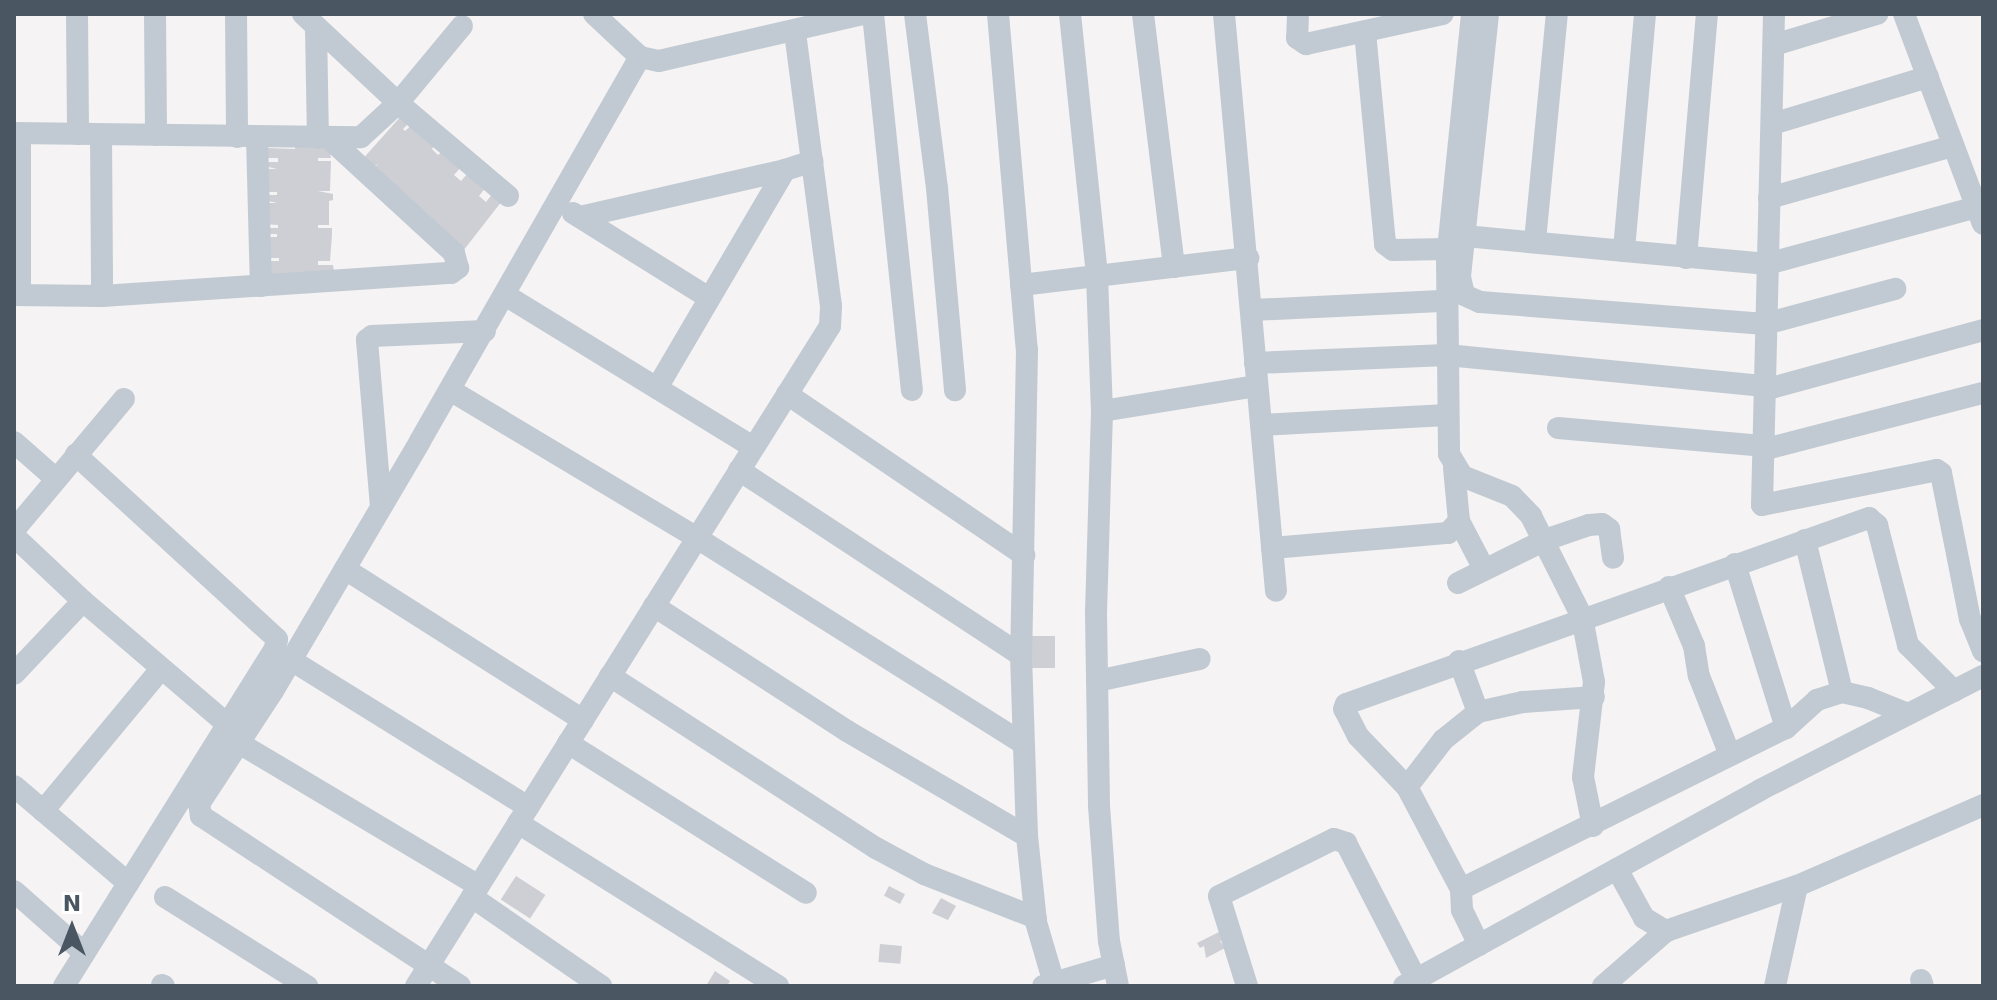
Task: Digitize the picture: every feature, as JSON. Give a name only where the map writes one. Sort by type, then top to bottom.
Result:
[{"type":"street","points":[[77,14],[78,134]]},
{"type":"street","points":[[155,14],[156,135]]},
{"type":"street","points":[[236,14],[261,286]]},
{"type":"street","points":[[594,14],[640,57],[659,61],[862,14]]},
{"type":"street","points":[[873,14],[912,390]]},
{"type":"street","points":[[915,14],[937,188],[955,390]]},
{"type":"street","points":[[998,14],[1027,350],[1021,655],[1027,836],[1036,918],[1049,984],[1116,976],[1099,806],[1097,681],[1102,411],[1097,276],[1070,14]]},
{"type":"street","points":[[1143,14],[1174,267]]},
{"type":"street","points":[[1224,14],[1276,591]]},
{"type":"street","points":[[1298,14],[1297,38],[1306,44],[1443,14]]},
{"type":"street","points":[[1472,14],[1457,242],[1464,295],[1480,302],[1765,324],[1895,289]]},
{"type":"street","points":[[1484,569],[1459,521],[1454,468],[1449,454],[1446,301],[1488,14]]},
{"type":"street","points":[[1535,241],[1557,14]]},
{"type":"street","points":[[1624,251],[1645,14]]},
{"type":"street","points":[[1686,258],[1707,14]]},
{"type":"street","points":[[1774,14],[1761,501],[1764,507],[1932,469],[1941,473],[1970,619],[1983,651]]},
{"type":"street","points":[[1774,45],[1877,14]]},
{"type":"street","points":[[1365,32],[1385,244],[1393,250],[1457,242],[1535,241],[1767,264],[1980,216],[1904,14]]},
{"type":"street","points":[[309,21],[398,103],[508,196]]},
{"type":"street","points":[[309,21],[324,138],[454,253],[458,268],[451,273],[102,296],[17,295],[17,134],[324,138],[361,137],[398,103],[462,26]]},
{"type":"street","points":[[416,986],[830,326],[831,306],[795,31]]},
{"type":"street","points":[[460,986],[201,816],[199,804],[345,569],[559,204],[640,57]]},
{"type":"street","points":[[1772,124],[1928,77]]},
{"type":"street","points":[[101,135],[102,296]]},
{"type":"street","points":[[1769,198],[1953,146]]},
{"type":"street","points":[[580,217],[813,161]]},
{"type":"street","points":[[657,388],[785,170]]},
{"type":"street","points":[[559,204],[709,298]]},
{"type":"street","points":[[1021,285],[1248,258]]},
{"type":"street","points":[[505,295],[753,447]]},
{"type":"street","points":[[1252,310],[1446,301]]},
{"type":"street","points":[[1102,411],[1256,374],[1447,355],[1764,388],[1983,330]]},
{"type":"street","points":[[381,507],[367,340],[372,336],[485,331]]},
{"type":"street","points":[[450,390],[697,538],[1023,743]]},
{"type":"street","points":[[1558,428],[1762,448],[1983,393]]},
{"type":"street","points":[[787,394],[1024,555]]},
{"type":"street","points":[[124,399],[14,533],[83,601],[160,670],[226,723]]},
{"type":"street","points":[[1261,425],[1447,415]]},
{"type":"street","points":[[14,442],[56,479]]},
{"type":"street","points":[[64,986],[275,648],[275,634],[76,455]]},
{"type":"street","points":[[1454,468],[1472,483],[1512,496],[1531,516],[1582,617],[1594,697],[1583,777],[1593,826]]},
{"type":"street","points":[[739,470],[1021,655]]},
{"type":"street","points":[[1479,945],[1462,910],[1461,889],[1407,787],[1358,736],[1343,706],[1582,617],[1869,518],[1874,520],[1908,645],[1954,691]]},
{"type":"street","points":[[1272,548],[1442,535],[1453,530],[1459,521]]},
{"type":"street","points":[[1458,583],[1545,540],[1589,525],[1602,524],[1611,533],[1613,558]]},
{"type":"street","points":[[1805,540],[1842,692]]},
{"type":"street","points":[[1735,564],[1786,728]]},
{"type":"street","points":[[345,569],[583,720]]},
{"type":"street","points":[[1669,587],[1694,646],[1699,676],[1730,755]]},
{"type":"street","points":[[14,674],[83,601]]},
{"type":"street","points":[[654,606],[847,731],[1027,836]]},
{"type":"street","points":[[1097,681],[1200,659]]},
{"type":"street","points":[[291,660],[778,986]]},
{"type":"street","points":[[1459,661],[1478,712]]},
{"type":"street","points":[[43,811],[160,670]]},
{"type":"street","points":[[610,676],[876,848],[924,874],[1036,918]]},
{"type":"street","points":[[1247,986],[1219,896],[1334,839],[1346,843],[1410,983],[1760,790],[1983,676]]},
{"type":"street","points":[[1461,889],[1786,728],[1810,703],[1842,692],[1868,698],[1908,714]]},
{"type":"street","points":[[1407,787],[1443,740],[1478,712],[1523,702],[1594,697]]},
{"type":"street","points":[[239,743],[475,891],[601,986]]},
{"type":"street","points":[[568,743],[806,893]]},
{"type":"street","points":[[14,786],[128,883]]},
{"type":"street","points":[[1603,986],[1666,931],[1797,886],[1983,805]]},
{"type":"street","points":[[1617,869],[1644,918],[1666,931]]},
{"type":"street","points":[[1775,986],[1797,886]]},
{"type":"street","points":[[14,891],[84,953]]},
{"type":"street","points":[[165,897],[307,986]]},
{"type":"building","points":[[402,115],[411,121],[403,129],[405,131],[415,122],[436,143],[432,149],[438,155],[443,151],[462,166],[454,175],[461,181],[468,173],[486,187],[479,196],[486,202],[493,193],[502,201],[463,251],[369,174],[378,164],[369,170],[360,162]]},
{"type":"building","points":[[295,145],[329,147],[331,158],[318,158],[318,161],[331,161],[330,191],[318,191],[333,194],[333,200],[329,201],[329,225],[318,225],[318,228],[332,228],[330,261],[318,261],[318,265],[333,265],[334,271],[265,275],[265,261],[279,261],[279,258],[265,258],[266,237],[277,237],[277,234],[264,234],[264,228],[278,228],[278,225],[264,224],[265,203],[277,203],[264,200],[264,195],[277,195],[277,192],[264,192],[264,169],[277,169],[264,166],[264,162],[278,162],[278,158],[266,158],[267,148],[295,149]]},
{"type":"building","points":[[1023,636],[1055,636],[1055,668],[1023,668]]},
{"type":"building","points":[[516,876],[545,895],[530,919],[501,899]]},
{"type":"building","points":[[889,886],[905,894],[900,904],[884,896]]},
{"type":"building","points":[[941,898],[956,906],[948,920],[932,913]]},
{"type":"building","points":[[1227,928],[1231,936],[1220,941],[1225,948],[1206,958],[1204,946],[1200,948],[1197,943]]},
{"type":"building","points":[[880,944],[902,946],[900,964],[878,962]]},
{"type":"building","points":[[715,971],[730,981],[727,986],[706,986]]}]
